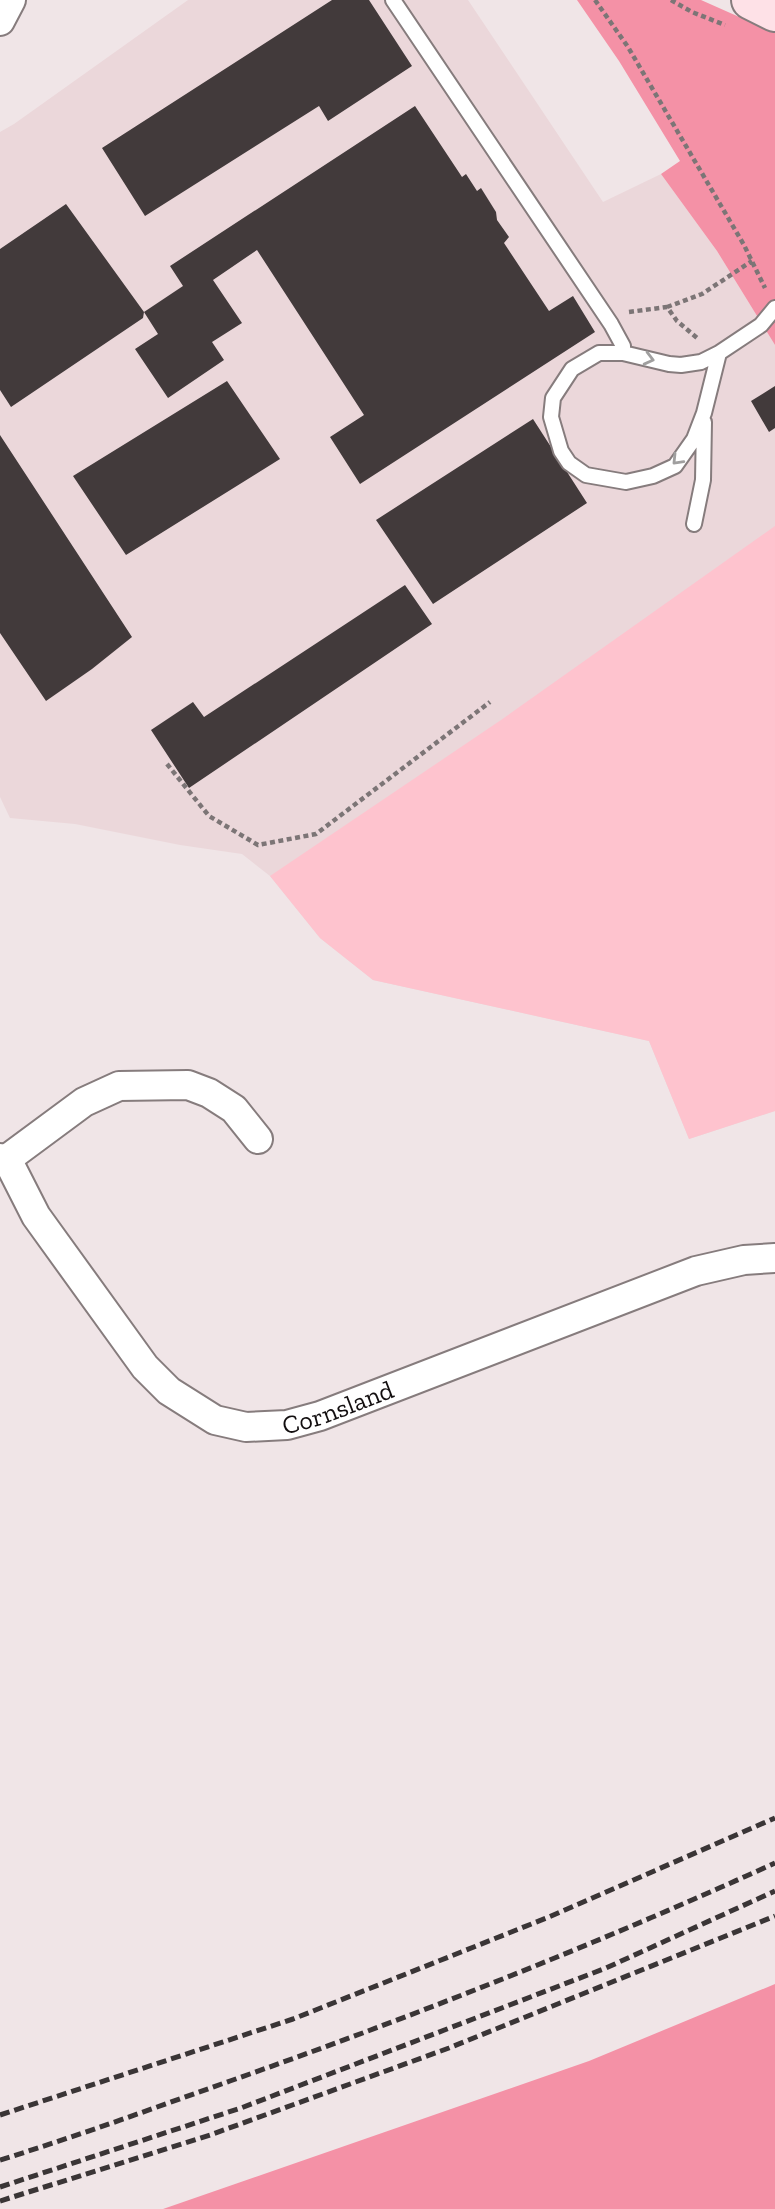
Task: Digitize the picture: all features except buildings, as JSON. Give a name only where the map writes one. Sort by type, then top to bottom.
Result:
[{"type":"street","points":[[0,21],[10,0]]},
{"type":"street","points":[[751,0],[775,12]]},
{"type":"street","name":"Cornsland","points":[[258,1139],[233,1109],[209,1093],[188,1085],[119,1086],[84,1102],[4,1158],[36,1216],[145,1367],[169,1391],[215,1420],[246,1427],[287,1425],[320,1416],[696,1271],[744,1260],[775,1258]]},
{"type":"lane","points":[[393,0],[608,320],[623,346],[622,353]]},
{"type":"lane","points":[[719,353],[704,413],[694,439],[675,466],[653,476],[626,482],[586,475],[569,463],[561,451],[551,417],[553,398],[572,369],[598,353],[622,353],[669,364],[701,362],[761,325],[772,302]]},
{"type":"lane","points":[[694,524],[703,480],[704,413]]},
{"type":"path","points":[[595,0],[628,47],[752,261],[772,302]]},
{"type":"path","points":[[608,320],[625,313],[667,307],[702,294],[752,261]]},
{"type":"path","points":[[667,307],[677,321],[719,353]]},
{"type":"path","points":[[167,764],[209,816],[258,845],[316,834],[490,702]]},
{"type":"shaded area","points":[[188,0],[468,0],[603,202],[661,174],[717,251],[775,345],[775,1111],[689,1139],[649,1041],[373,980],[320,938],[270,876],[242,854],[180,845],[75,824],[10,818],[0,797],[0,132]]},
{"type":"shaded area","points":[[577,0],[701,0],[775,33],[775,345],[717,251],[661,174],[680,161],[619,61]]},
{"type":"shaded area","points":[[775,526],[775,1111],[689,1139],[649,1041],[373,980],[320,938],[270,876],[501,720]]},
{"type":"shaded area","points":[[775,1984],[775,2209],[163,2209],[589,2061]]},
{"type":"railway","points":[[0,2115],[293,2019],[549,1917],[775,1818]]},
{"type":"railway","points":[[0,2160],[144,2112],[437,2005],[641,1922],[775,1863]]},
{"type":"railway","points":[[0,2187],[241,2108],[606,1968],[775,1891]]},
{"type":"railway","points":[[0,2201],[210,2135],[449,2048],[775,1916]]}]
